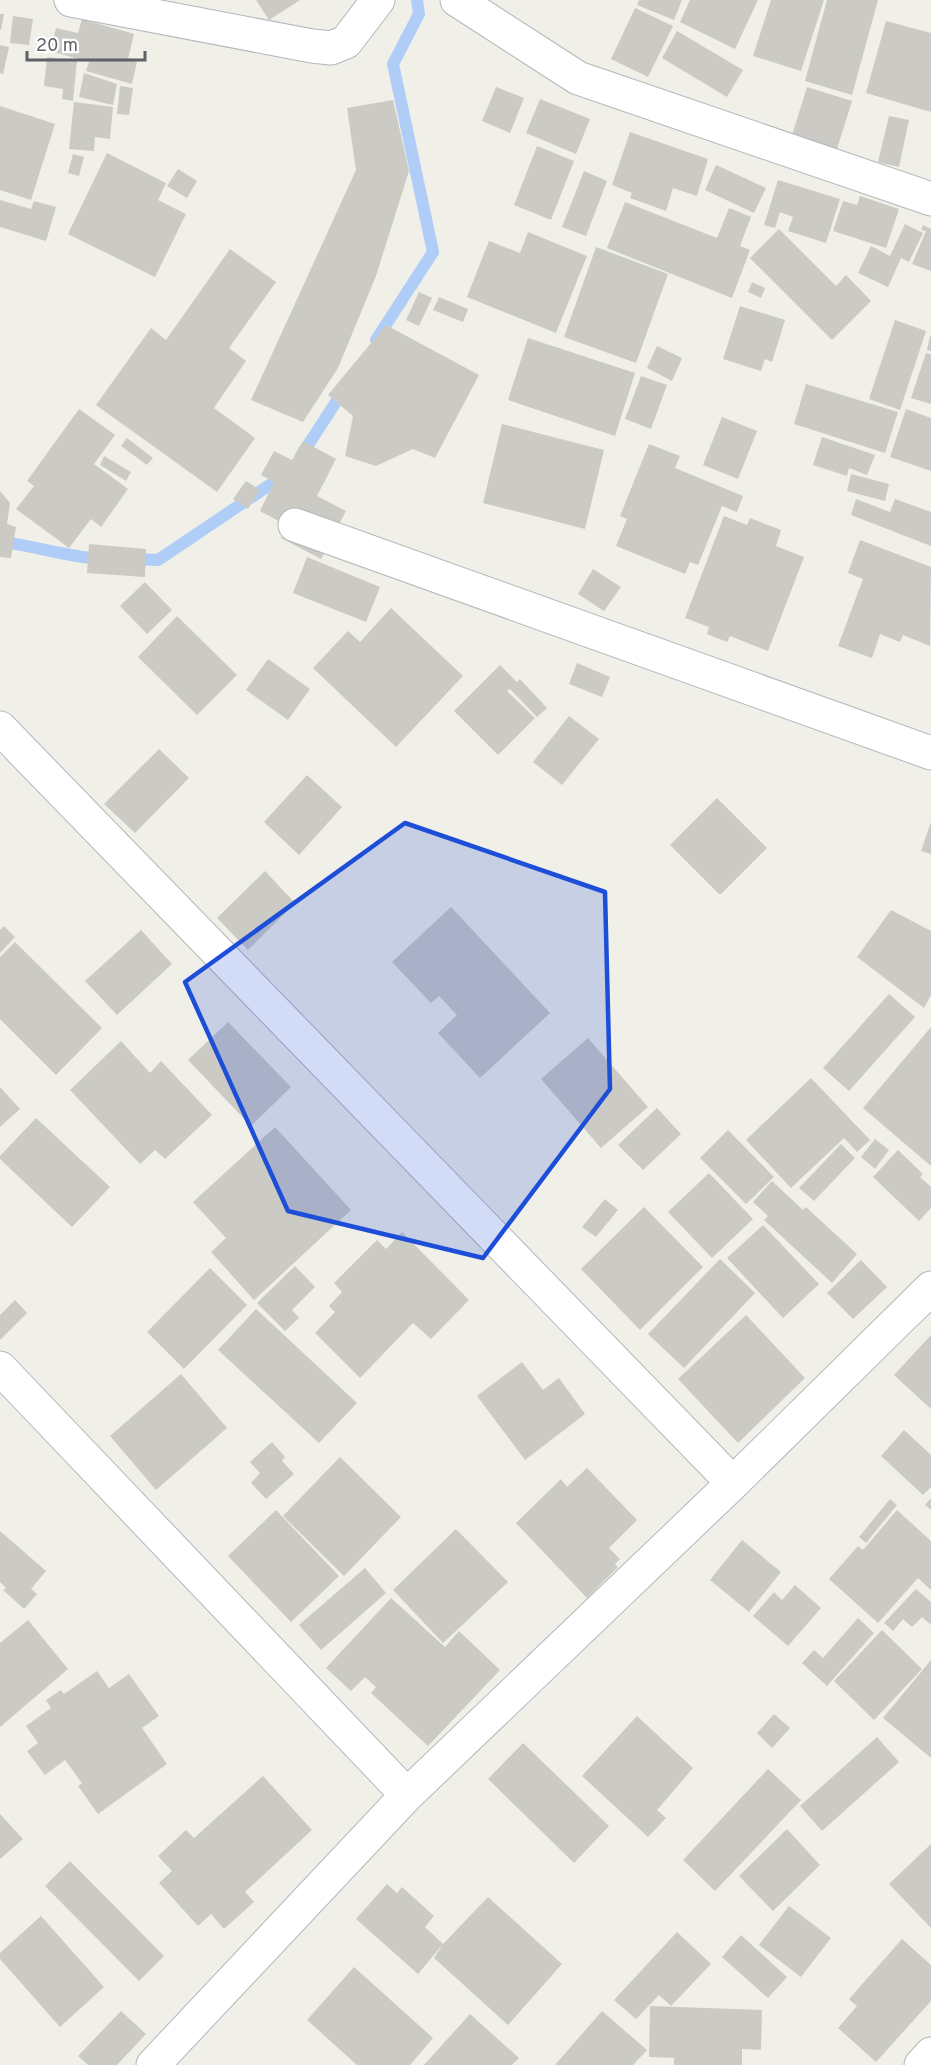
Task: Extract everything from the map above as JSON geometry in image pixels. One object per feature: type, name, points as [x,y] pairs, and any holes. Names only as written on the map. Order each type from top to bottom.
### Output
[{"type":"street","points":[[71,0],[331,48],[346,42],[378,0]]},
{"type":"street","points":[[457,0],[578,78],[931,199]]},
{"type":"street","points":[[295,525],[931,753]]},
{"type":"street","points":[[0,728],[733,1483]]},
{"type":"street","points":[[153,2065],[407,1795],[733,1483],[931,1288]]},
{"type":"street","points":[[0,1368],[407,1795]]},
{"type":"street","points":[[921,2065],[931,2054]]},
{"type":"highlighted area","points":[[405,823],[605,892],[610,1089],[483,1258],[288,1211],[185,982]]},
{"type":"building","points":[[256,0],[300,0],[269,20]]},
{"type":"building","points":[[639,0],[682,0],[674,20],[637,5]]},
{"type":"building","points":[[690,0],[758,0],[735,49],[680,22]]},
{"type":"building","points":[[771,0],[824,0],[801,71],[753,56]]},
{"type":"building","points":[[827,0],[878,0],[852,95],[805,81]]},
{"type":"building","points":[[635,8],[673,26],[648,77],[611,59]]},
{"type":"building","points":[[0,14],[4,14],[1,30],[0,30]]},
{"type":"building","points":[[13,16],[33,19],[29,45],[10,43]]},
{"type":"building","points":[[82,19],[134,34],[128,59],[137,62],[132,84],[86,71],[89,62],[50,51],[56,28],[78,33]]},
{"type":"building","points":[[886,21],[931,33],[931,112],[866,93]]},
{"type":"building","points":[[677,31],[743,70],[727,97],[662,58]]},
{"type":"building","points":[[0,45],[9,47],[3,74],[0,73]]},
{"type":"building","points":[[47,57],[77,61],[73,101],[62,99],[63,89],[44,86]]},
{"type":"building","points":[[84,73],[117,84],[113,105],[79,97]]},
{"type":"building","points":[[120,86],[133,88],[129,115],[117,114]]},
{"type":"building","points":[[496,87],[524,98],[510,133],[482,121]]},
{"type":"building","points":[[807,87],[852,101],[837,149],[792,135]]},
{"type":"building","points":[[540,99],[590,119],[576,154],[526,133]]},
{"type":"building","points":[[393,100],[409,171],[376,276],[338,368],[303,422],[251,400],[356,170],[347,108]]},
{"type":"building","points":[[74,102],[113,107],[110,139],[95,137],[94,151],[69,149]]},
{"type":"building","points":[[0,106],[55,124],[31,200],[0,190]]},
{"type":"building","points":[[889,116],[909,120],[899,167],[878,162]]},
{"type":"building","points":[[630,132],[708,159],[697,196],[673,188],[666,211],[630,198],[632,193],[612,185]]},
{"type":"building","points":[[537,146],[574,161],[551,220],[514,205]]},
{"type":"building","points":[[107,153],[166,183],[158,200],[186,214],[155,277],[68,234]]},
{"type":"building","points":[[73,154],[84,157],[79,176],[68,173]]},
{"type":"building","points":[[716,165],[766,188],[754,213],[705,190]]},
{"type":"building","points":[[178,169],[197,181],[187,198],[167,186]]},
{"type":"building","points":[[584,171],[607,181],[586,236],[562,227]]},
{"type":"building","points":[[778,180],[840,199],[826,243],[788,231],[793,217],[780,212],[775,228],[764,225]]},
{"type":"building","points":[[860,196],[899,209],[886,248],[833,231],[843,201],[857,205]]},
{"type":"building","points":[[0,200],[31,209],[34,201],[56,207],[46,241],[0,227]]},
{"type":"building","points":[[625,202],[717,238],[729,208],[751,217],[740,246],[750,250],[732,298],[607,248]]},
{"type":"building","points":[[905,224],[923,233],[909,262],[901,258],[888,287],[858,273],[871,246],[890,256]]},
{"type":"building","points":[[923,225],[931,229],[931,271],[912,264],[926,231],[921,230]]},
{"type":"building","points":[[779,229],[836,286],[846,275],[871,301],[832,340],[750,258]]},
{"type":"building","points":[[528,232],[587,256],[556,333],[467,297],[489,241],[520,253]]},
{"type":"building","points":[[596,247],[668,274],[636,363],[564,337]]},
{"type":"building","points":[[230,249],[276,282],[229,348],[246,361],[214,408],[255,438],[217,492],[96,405],[151,328],[166,340]]},
{"type":"building","points":[[752,282],[765,288],[761,298],[748,292]]},
{"type":"building","points":[[419,292],[432,298],[419,326],[406,320]]},
{"type":"building","points":[[439,297],[468,309],[463,322],[433,310]]},
{"type":"building","points":[[740,306],[785,320],[772,362],[765,359],[761,371],[723,359]]},
{"type":"building","points":[[895,320],[926,331],[900,410],[869,399]]},
{"type":"building","points":[[386,325],[479,375],[435,458],[413,449],[376,466],[345,456],[353,416],[328,395]]},
{"type":"building","points":[[931,336],[931,351],[927,350]]},
{"type":"building","points":[[528,338],[635,373],[615,436],[508,400]]},
{"type":"building","points":[[657,346],[682,358],[672,381],[647,368]]},
{"type":"building","points":[[926,353],[931,354],[931,404],[911,398]]},
{"type":"building","points":[[641,376],[667,385],[651,429],[625,419]]},
{"type":"building","points":[[806,384],[898,412],[885,453],[794,424]]},
{"type":"building","points":[[79,409],[115,435],[94,464],[128,489],[101,527],[91,519],[69,548],[16,509],[34,486],[27,481]]},
{"type":"building","points":[[906,409],[931,418],[931,471],[890,457]]},
{"type":"building","points":[[722,417],[757,431],[738,479],[703,465]]},
{"type":"building","points":[[502,424],[604,450],[585,529],[483,503]]},
{"type":"building","points":[[822,437],[875,455],[867,475],[849,468],[847,476],[813,465]]},
{"type":"building","points":[[127,438],[153,458],[147,465],[121,446]]},
{"type":"building","points":[[303,441],[336,459],[317,496],[346,511],[321,559],[281,538],[288,526],[260,511],[274,482],[261,475],[274,451],[292,460]]},
{"type":"building","points":[[649,444],[680,456],[675,468],[743,496],[737,512],[722,506],[698,565],[690,562],[685,574],[616,546],[627,519],[620,516]]},
{"type":"building","points":[[104,456],[131,472],[126,481],[100,465]]},
{"type":"building","points":[[851,474],[889,484],[885,501],[847,491]]},
{"type":"building","points":[[246,481],[260,490],[248,509],[233,499]]},
{"type":"building","points":[[0,491],[10,503],[7,524],[16,527],[11,558],[0,557]]},
{"type":"building","points":[[856,499],[890,512],[895,499],[931,512],[931,546],[851,515]]},
{"type":"building","points":[[724,516],[747,525],[750,518],[781,530],[776,546],[804,557],[768,651],[730,636],[727,642],[707,634],[709,627],[685,618]]},
{"type":"building","points":[[860,540],[931,567],[930,646],[903,635],[900,642],[880,634],[872,658],[838,646],[863,579],[848,573]]},
{"type":"building","points":[[89,544],[146,549],[145,577],[87,573]]},
{"type":"building","points":[[307,557],[380,587],[366,622],[293,593]]},
{"type":"building","points":[[593,569],[621,587],[604,611],[578,594]]},
{"type":"building","points":[[145,582],[172,610],[147,634],[120,606]]},
{"type":"building","points":[[391,608],[463,676],[396,747],[313,668],[348,631],[360,642]]},
{"type":"building","points":[[177,616],[237,675],[197,715],[138,657]]},
{"type":"building","points":[[268,659],[310,689],[288,720],[246,690]]},
{"type":"building","points":[[577,663],[610,677],[602,697],[569,684]]},
{"type":"building","points":[[500,665],[517,682],[520,679],[547,708],[537,717],[510,689],[507,691],[535,718],[498,755],[454,711]]},
{"type":"building","points":[[569,716],[599,739],[562,785],[533,762]]},
{"type":"building","points":[[159,749],[189,778],[135,833],[104,804]]},
{"type":"building","points":[[307,775],[342,807],[299,855],[264,822]]},
{"type":"building","points":[[717,798],[767,848],[720,895],[670,845]]},
{"type":"building","points":[[931,822],[931,854],[921,851]]},
{"type":"building","points":[[265,871],[295,903],[248,950],[217,918]]},
{"type":"building","points":[[451,907],[550,1013],[480,1078],[438,1033],[457,1015],[439,996],[431,1003],[392,962]]},
{"type":"building","points":[[891,910],[931,931],[931,995],[924,1008],[857,957]]},
{"type":"building","points":[[4,926],[15,937],[0,953],[0,930]]},
{"type":"building","points":[[141,930],[172,964],[117,1015],[85,981]]},
{"type":"building","points":[[15,942],[102,1028],[56,1075],[0,1019],[0,957]]},
{"type":"building","points":[[889,994],[915,1017],[849,1091],[823,1068]]},
{"type":"building","points":[[228,1022],[291,1087],[251,1126],[188,1060]]},
{"type":"building","points":[[931,1027],[931,1166],[863,1108]]},
{"type":"building","points":[[588,1038],[648,1107],[601,1148],[541,1079]]},
{"type":"building","points":[[121,1041],[150,1073],[161,1061],[212,1115],[165,1159],[155,1150],[140,1164],[70,1090]]},
{"type":"building","points":[[811,1078],[870,1140],[857,1152],[844,1138],[791,1188],[746,1140]]},
{"type":"building","points":[[0,1087],[20,1109],[0,1127]]},
{"type":"building","points":[[657,1108],[681,1134],[643,1170],[618,1145]]},
{"type":"building","points":[[36,1118],[110,1187],[72,1227],[0,1159],[0,1156]]},
{"type":"building","points":[[275,1127],[351,1210],[254,1300],[211,1252],[226,1238],[193,1202]]},
{"type":"building","points":[[728,1130],[774,1177],[746,1204],[700,1158]]},
{"type":"building","points":[[875,1139],[889,1150],[875,1169],[861,1157]]},
{"type":"building","points":[[841,1144],[855,1158],[814,1201],[799,1188]]},
{"type":"building","points":[[898,1150],[923,1174],[920,1177],[931,1187],[931,1208],[919,1221],[873,1177]]},
{"type":"building","points":[[709,1173],[753,1219],[712,1258],[668,1212]]},
{"type":"building","points":[[772,1181],[803,1210],[806,1207],[857,1254],[832,1283],[764,1220],[768,1216],[753,1202]]},
{"type":"building","points":[[605,1199],[618,1210],[596,1237],[582,1227]]},
{"type":"building","points":[[644,1207],[703,1267],[640,1330],[581,1269]]},
{"type":"building","points":[[763,1225],[819,1284],[783,1318],[727,1258]]},
{"type":"building","points":[[402,1232],[469,1300],[431,1339],[413,1323],[360,1378],[315,1333],[335,1312],[329,1306],[342,1292],[334,1283],[377,1240],[386,1249]]},
{"type":"building","points":[[720,1259],[755,1293],[684,1368],[648,1334]]},
{"type":"building","points":[[861,1260],[887,1287],[853,1319],[827,1293]]},
{"type":"building","points":[[295,1266],[315,1287],[292,1310],[299,1318],[285,1331],[257,1303]]},
{"type":"building","points":[[210,1268],[247,1305],[184,1369],[147,1332]]},
{"type":"building","points":[[15,1300],[27,1313],[0,1340],[0,1315]]},
{"type":"building","points":[[256,1309],[357,1403],[319,1443],[218,1350]]},
{"type":"building","points":[[746,1315],[805,1378],[738,1443],[678,1379]]},
{"type":"building","points":[[931,1335],[931,1409],[894,1375]]},
{"type":"building","points":[[522,1362],[543,1390],[559,1378],[585,1414],[525,1460],[477,1396]]},
{"type":"building","points":[[181,1374],[227,1428],[156,1490],[110,1436]]},
{"type":"building","points":[[904,1430],[931,1455],[931,1487],[923,1495],[881,1456]]},
{"type":"building","points":[[272,1442],[285,1457],[282,1461],[294,1474],[266,1499],[251,1483],[260,1473],[250,1462]]},
{"type":"building","points":[[340,1457],[401,1517],[344,1576],[283,1516]]},
{"type":"building","points":[[587,1468],[637,1520],[609,1548],[620,1559],[615,1564],[618,1567],[587,1598],[516,1523],[561,1479],[567,1487]]},
{"type":"building","points":[[931,1498],[931,1510],[925,1505]]},
{"type":"building","points":[[890,1499],[897,1505],[866,1543],[859,1537]]},
{"type":"building","points":[[276,1510],[339,1576],[291,1622],[228,1556]]},
{"type":"building","points":[[897,1510],[931,1541],[931,1590],[918,1578],[878,1623],[829,1579],[858,1546],[863,1550]]},
{"type":"building","points":[[456,1529],[508,1582],[443,1643],[393,1590]]},
{"type":"building","points":[[0,1531],[46,1571],[31,1589],[37,1594],[24,1609],[3,1590],[6,1588],[0,1582]]},
{"type":"building","points":[[742,1540],[781,1572],[749,1612],[710,1580]]},
{"type":"building","points":[[365,1568],[386,1593],[321,1650],[299,1625]]},
{"type":"building","points":[[795,1585],[821,1608],[788,1646],[753,1616],[774,1592],[782,1600]]},
{"type":"building","points":[[916,1589],[931,1602],[931,1625],[922,1617],[912,1627],[903,1619],[893,1631],[884,1623]]},
{"type":"building","points":[[391,1598],[445,1647],[459,1631],[500,1670],[428,1746],[371,1693],[376,1687],[365,1677],[351,1691],[326,1668]]},
{"type":"building","points":[[858,1618],[874,1633],[827,1686],[802,1663],[814,1650],[823,1658]]},
{"type":"building","points":[[28,1620],[68,1669],[0,1727],[0,1643]]},
{"type":"building","points":[[882,1630],[922,1669],[874,1720],[834,1681]]},
{"type":"building","points":[[931,1660],[931,1758],[883,1718]]},
{"type":"building","points":[[97,1671],[109,1688],[129,1674],[159,1716],[142,1728],[167,1764],[98,1814],[78,1786],[82,1783],[65,1760],[45,1775],[27,1751],[38,1743],[26,1726],[51,1708],[46,1700],[61,1690],[64,1694]]},
{"type":"building","points":[[774,1714],[790,1728],[772,1748],[757,1733]]},
{"type":"building","points":[[637,1716],[693,1768],[657,1810],[666,1818],[648,1837],[582,1776]]},
{"type":"building","points":[[877,1737],[899,1762],[822,1831],[800,1806]]},
{"type":"building","points":[[523,1743],[609,1826],[574,1863],[488,1779]]},
{"type":"building","points":[[768,1769],[801,1800],[715,1891],[683,1860]]},
{"type":"building","points":[[263,1776],[312,1830],[245,1892],[254,1902],[224,1929],[211,1914],[198,1926],[159,1883],[172,1871],[158,1856],[186,1830],[194,1838]]},
{"type":"building","points":[[0,1814],[23,1839],[0,1859]]},
{"type":"building","points":[[787,1829],[820,1865],[773,1911],[739,1876]]},
{"type":"building","points":[[931,1844],[931,1928],[889,1884]]},
{"type":"building","points":[[70,1861],[164,1956],[139,1981],[45,1886]]},
{"type":"building","points":[[387,1884],[397,1893],[402,1887],[434,1916],[425,1927],[443,1944],[418,1974],[356,1919]]},
{"type":"building","points":[[488,1897],[562,1964],[508,2025],[434,1958],[443,1944]]},
{"type":"building","points":[[789,1906],[831,1938],[801,1977],[759,1945]]},
{"type":"building","points":[[41,1916],[104,1987],[60,2027],[0,1959],[0,1953]]},
{"type":"building","points":[[677,1932],[711,1964],[671,2006],[659,1995],[636,2019],[614,2000]]},
{"type":"building","points":[[741,1935],[787,1977],[768,1998],[722,1957]]},
{"type":"building","points":[[902,1939],[931,1965],[931,2001],[876,2062],[838,2028],[857,2006],[849,1999]]},
{"type":"building","points":[[354,1967],[433,2038],[410,2065],[357,2065],[307,2020]]},
{"type":"building","points":[[650,2006],[762,2010],[761,2050],[742,2049],[742,2065],[674,2065],[674,2058],[649,2057]]},
{"type":"building","points":[[121,2011],[146,2034],[117,2065],[88,2065],[78,2056]]},
{"type":"building","points":[[602,2011],[647,2050],[633,2065],[555,2065]]},
{"type":"building","points":[[470,2014],[519,2058],[512,2065],[424,2065]]},
{"type":"waterway","points":[[376,340],[433,252],[393,64],[419,14],[417,0]]},
{"type":"waterway","points":[[301,456],[345,388]]},
{"type":"waterway","points":[[130,559],[158,560],[274,482],[286,479],[288,476]]},
{"type":"waterway","points":[[0,542],[104,559]]}]
